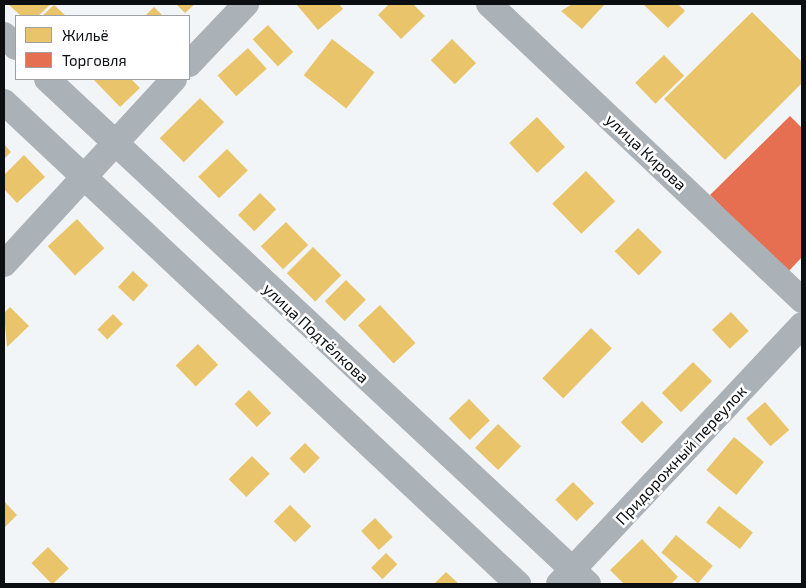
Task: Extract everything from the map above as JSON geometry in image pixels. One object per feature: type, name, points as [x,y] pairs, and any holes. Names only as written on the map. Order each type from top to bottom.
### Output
[{"type":"street","points":[[190,63],[246,4]]},
{"type":"street","name":"улица Кирова","points":[[489,4],[802,300]]},
{"type":"street","points":[[4,35],[15,46]]},
{"type":"street","name":"улица Подтёлкова","points":[[49,80],[112,144],[573,580]]},
{"type":"street","points":[[4,264],[112,144],[173,80]]},
{"type":"street","points":[[4,102],[81,178],[518,584]]},
{"type":"street","name":"Придорожный переулок","points":[[573,580],[802,325]]},
{"type":"building: Жильё","points":[[8,4],[51,4],[39,15],[20,15]]},
{"type":"building: Жильё","points":[[176,4],[195,4],[185,13]]},
{"type":"building: Жильё","points":[[296,4],[339,4],[343,9],[318,30]]},
{"type":"building: Жильё","points":[[389,4],[413,4],[425,16],[401,39],[378,15]]},
{"type":"building: Жильё","points":[[572,4],[604,5],[582,29],[561,11]]},
{"type":"building: Жильё","points":[[643,4],[678,4],[685,11],[668,28]]},
{"type":"building: Жильё","points":[[54,5],[65,15],[43,15]]},
{"type":"building: Жильё","points":[[154,7],[162,15],[146,15]]},
{"type":"building: Жильё","points":[[752,12],[802,62],[802,83],[725,160],[664,99]]},
{"type":"building: Жильё","points":[[268,25],[293,52],[278,66],[253,39]]},
{"type":"building: Жильё","points":[[332,39],[375,72],[346,108],[304,75]]},
{"type":"building: Жильё","points":[[452,39],[476,63],[455,84],[431,60]]},
{"type":"building: Жильё","points":[[248,48],[267,69],[236,96],[218,75]]},
{"type":"building: Жильё","points":[[664,55],[684,76],[655,104],[635,83]]},
{"type":"building: Жильё","points":[[94,80],[132,80],[140,88],[120,107]]},
{"type":"building: Жильё","points":[[200,98],[224,122],[184,162],[160,138]]},
{"type":"building: Жильё","points":[[537,117],[565,147],[537,173],[509,143]]},
{"type":"building: Жильё","points":[[4,144],[11,152],[4,159]]},
{"type":"building: Жильё","points":[[227,149],[248,171],[219,198],[198,177]]},
{"type":"building: Жильё","points":[[24,155],[45,177],[17,203],[4,189],[4,175]]},
{"type":"building: Жильё","points":[[586,171],[615,201],[581,234],[552,204]]},
{"type":"building: Жильё","points":[[260,193],[276,209],[254,231],[238,215]]},
{"type":"building: Жильё","points":[[77,219],[104,248],[75,276],[48,246]]},
{"type":"building: Жильё","points":[[286,222],[308,245],[283,269],[261,246]]},
{"type":"building: Жильё","points":[[638,228],[662,252],[639,275],[615,251]]},
{"type":"building: Жильё","points":[[313,247],[341,275],[315,301],[287,273]]},
{"type":"building: Жильё","points":[[133,271],[148,285],[133,301],[118,287]]},
{"type":"building: Жильё","points":[[346,280],[366,300],[345,321],[325,301]]},
{"type":"building: Жильё","points":[[380,305],[415,343],[394,363],[358,325]]},
{"type":"building: Жильё","points":[[10,307],[29,326],[7,347],[4,313]]},
{"type":"building: Жильё","points":[[731,312],[749,331],[730,349],[712,330]]},
{"type":"building: Жильё","points":[[113,314],[123,324],[107,339],[97,330]]},
{"type":"building: Жильё","points":[[591,328],[612,348],[563,398],[542,378]]},
{"type":"building: Жильё","points":[[198,344],[218,365],[196,386],[176,366]]},
{"type":"building: Жильё","points":[[693,362],[712,381],[681,412],[662,393]]},
{"type":"building: Жильё","points":[[249,390],[271,413],[257,427],[235,404]]},
{"type":"building: Жильё","points":[[469,399],[490,421],[470,440],[449,418]]},
{"type":"building: Жильё","points":[[642,401],[663,422],[642,443],[621,422]]},
{"type":"building: Жильё","points":[[765,402],[789,430],[770,446],[746,418]]},
{"type":"building: Жильё","points":[[498,424],[521,446],[498,470],[475,448]]},
{"type":"building: Жильё","points":[[734,437],[764,462],[736,495],[706,470]]},
{"type":"building: Жильё","points":[[305,443],[320,458],[304,473],[289,459]]},
{"type":"building: Жильё","points":[[252,456],[270,474],[246,497],[229,479]]},
{"type":"building: Жильё","points":[[573,482],[594,503],[577,521],[555,500]]},
{"type":"building: Жильё","points":[[4,501],[17,515],[4,528]]},
{"type":"building: Жильё","points":[[290,505],[311,526],[295,542],[274,521]]},
{"type":"building: Жильё","points":[[719,506],[753,532],[740,549],[706,523]]},
{"type":"building: Жильё","points":[[375,518],[393,537],[379,550],[361,531]]},
{"type":"building: Жильё","points":[[676,535],[713,566],[698,583],[661,553]]},
{"type":"building: Жильё","points":[[642,539],[678,577],[671,584],[624,584],[610,570]]},
{"type":"building: Жильё","points":[[48,547],[69,569],[52,584],[31,563]]},
{"type":"building: Жильё","points":[[386,553],[397,564],[382,579],[371,568]]},
{"type":"building: Жильё","points":[[446,572],[459,584],[434,584]]},
{"type":"building: Торговля","points":[[790,116],[802,128],[802,257],[787,273],[710,195]]}]
